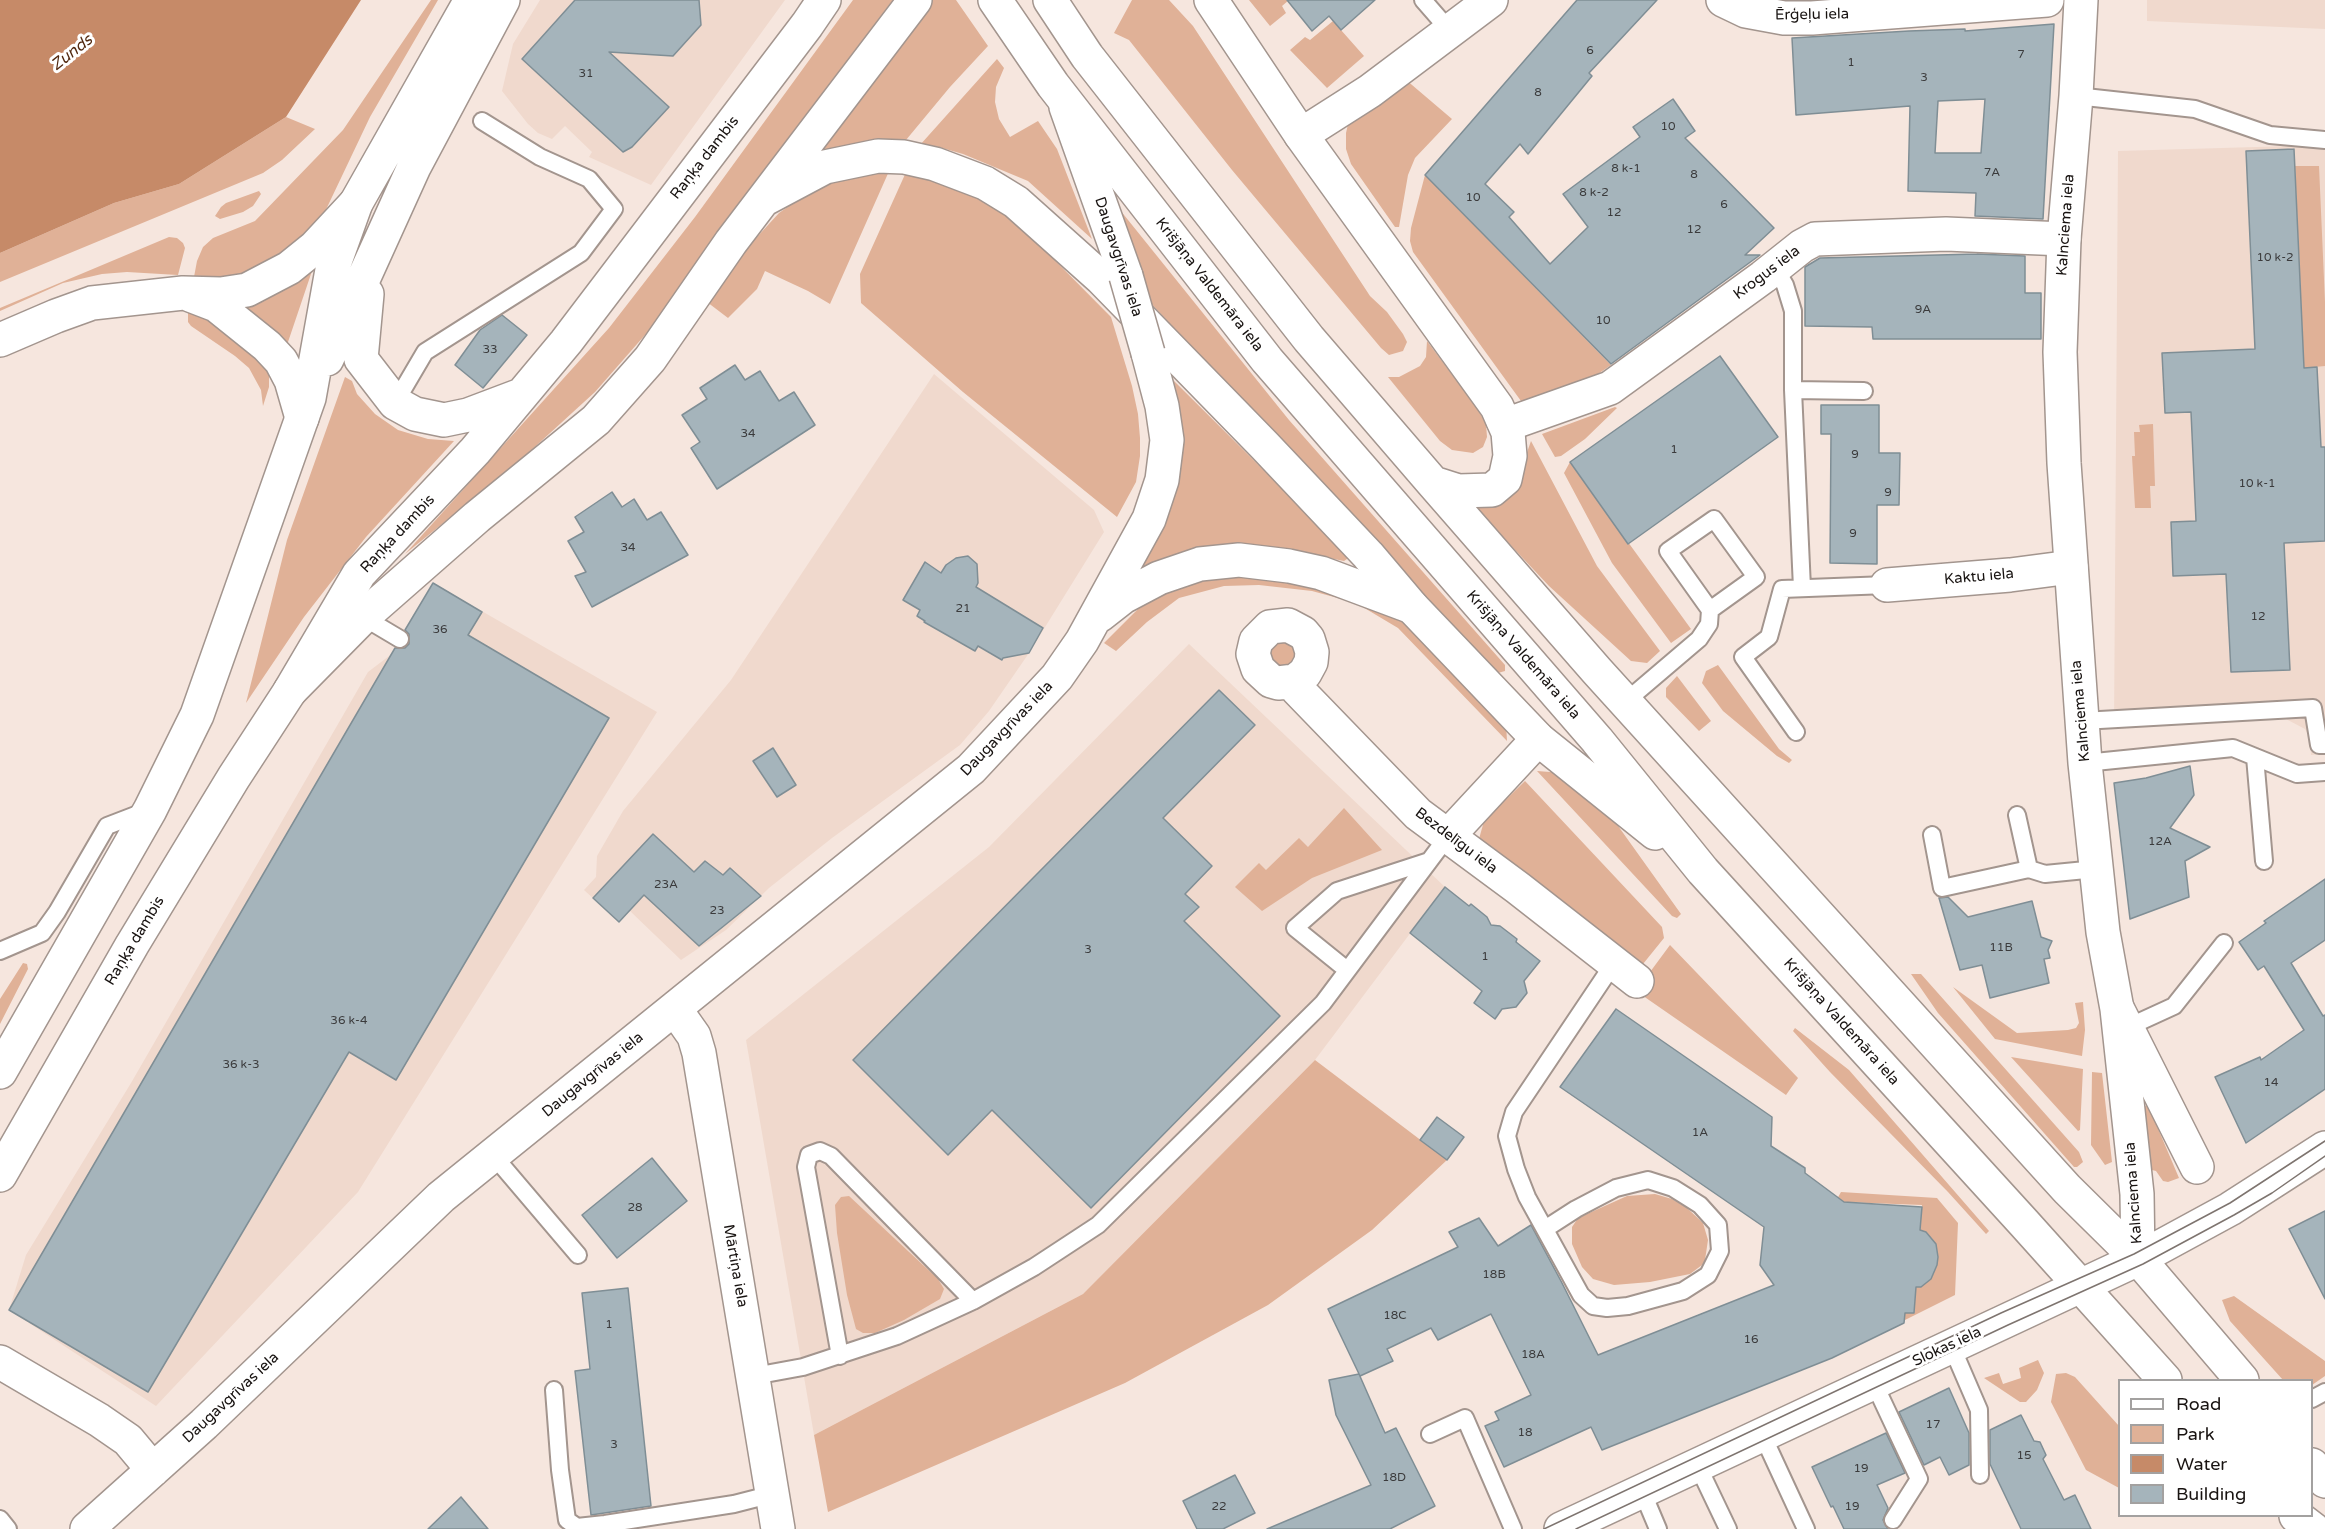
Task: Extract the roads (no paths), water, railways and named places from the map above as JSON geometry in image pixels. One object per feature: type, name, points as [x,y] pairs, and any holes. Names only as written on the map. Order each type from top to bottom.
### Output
[{"type":"main road","points":[[305,408],[332,270],[356,203],[471,0]]},
{"type":"main road","points":[[0,1072],[150,810],[197,715],[305,408],[423,148],[503,0]]},
{"type":"main road","name":"Raņķa dambis","points":[[0,1175],[172,879],[290,691],[359,574],[475,451],[566,342],[824,0]]},
{"type":"main road","points":[[290,691],[363,617],[477,517],[597,420],[650,359],[731,242],[915,0]]},
{"type":"main road","name":"Krišjāņa Valdemāra iela","points":[[996,0],[1058,91],[1267,360],[1598,740],[1703,871],[2080,1286]]},
{"type":"main road","points":[[1050,0],[1087,56],[1309,339],[1433,483],[1625,702],[2067,1189],[2138,1259]]},
{"type":"main road","points":[[1211,0],[1301,135],[1497,407],[1503,420],[1508,432],[1510,456],[1505,479],[1492,490],[1458,491],[1433,483]]},
{"type":"main road","points":[[1301,135],[1336,114],[1397,71],[1491,0]]},
{"type":"main road","name":"Ērģeļu iela","points":[[1723,0],[1746,11],[1784,18],[1812,18],[2047,0]]},
{"type":"main road","name":"Kalnciema iela","points":[[2081,0],[2076,96],[2064,239],[2060,352],[2071,567],[2085,763],[2103,932],[2122,1018],[2137,1194],[2138,1259],[2241,1379]]},
{"type":"main road","name":"Daugavgrīvas iela","points":[[87,1529],[204,1424],[441,1197],[971,769],[1057,677],[1094,620],[1149,519],[1162,480],[1167,440],[1162,406],[1126,276],[1058,91]]},
{"type":"main road","points":[[763,200],[825,167],[878,156],[904,157],[935,164],[986,183],[1016,202],[1101,278],[1273,454],[1368,555],[1412,607],[1538,739],[1703,871]]},
{"type":"main road","points":[[0,340],[56,315],[92,303],[183,293],[221,294],[247,290],[289,268],[315,247],[356,203]]},
{"type":"main road","name":"Krogus iela","points":[[1503,420],[1514,422],[1610,388],[1802,246],[1815,239],[1946,234],[2064,239]]},
{"type":"main road","points":[[370,268],[361,359],[395,403],[415,414],[444,420],[468,415],[523,394]]},
{"type":"main road","points":[[183,293],[216,305],[267,346],[281,361],[305,408]]},
{"type":"main road","name":"Daugavgrīvas iela","points":[[1094,620],[1123,597],[1159,578],[1200,564],[1239,560],[1289,566],[1321,573],[1412,607]]},
{"type":"main road","name":"Kaktu iela","points":[[1887,585],[2010,575],[2071,567]]},
{"type":"main road","name":"Bezdelīgu iela","points":[[1295,681],[1297,689],[1418,814],[1438,849],[1626,972]]},
{"type":"main road","points":[[1438,849],[1538,739]]},
{"type":"main road","name":"Mārtiņa iela","points":[[675,1010],[694,1036],[699,1053],[778,1529]]},
{"type":"main road","points":[[2122,1018],[2197,1167]]},
{"type":"main road","name":"Slokas iela","points":[[1561,1529],[1873,1381],[2138,1259],[2230,1209],[2325,1148]]},
{"type":"main road","points":[[2080,1286],[2163,1379]]},
{"type":"main road","points":[[0,1362],[99,1420],[128,1440],[153,1470]]},
{"type":"main road","points":[[2313,1466],[2325,1481]]},
{"type":"main road","points":[[2298,1517],[2313,1529]]},
{"type":"lane","points":[[1422,0],[1450,31]]},
{"type":"lane","points":[[2076,96],[2194,109],[2270,135],[2325,140]]},
{"type":"lane","points":[[395,403],[425,352],[581,253],[614,209],[590,179],[540,157],[482,121]]},
{"type":"lane","points":[[1775,268],[1785,285],[1793,311],[1793,390],[1802,588]]},
{"type":"lane","points":[[1793,390],[1864,391]]},
{"type":"lane","points":[[1625,702],[1700,639],[1709,624],[1710,610],[1668,551],[1714,519],[1756,577],[1710,610]]},
{"type":"lane","points":[[1796,732],[1743,657],[1769,637],[1782,589],[1887,585]]},
{"type":"lane","points":[[363,617],[400,639]]},
{"type":"lane","points":[[2082,720],[2313,708],[2319,745],[2325,745]]},
{"type":"lane","points":[[2085,763],[2233,747],[2297,774],[2325,772]]},
{"type":"lane","points":[[2255,757],[2264,861]]},
{"type":"lane","points":[[0,951],[42,933],[57,912],[106,826],[150,810]]},
{"type":"lane","points":[[2017,815],[2029,869]]},
{"type":"lane","points":[[1932,835],[1942,888],[2029,869],[2045,874],[2096,870]]},
{"type":"lane","points":[[1347,970],[1295,928],[1337,891],[1438,849]]},
{"type":"lane","points":[[754,1376],[803,1367],[897,1336],[973,1300],[1034,1267],[1098,1225],[1323,1003],[1438,849]]},
{"type":"lane","points":[[2122,1018],[2174,1006],[2224,944]]},
{"type":"lane","points":[[1545,1229],[1576,1209],[1616,1188],[1648,1180],[1673,1188],[1700,1205],[1718,1225],[1720,1251],[1708,1275],[1683,1291],[1628,1306],[1607,1308],[1593,1306],[1581,1295],[1527,1197],[1519,1178],[1507,1136],[1514,1113],[1626,972]]},
{"type":"lane","points":[[840,1356],[806,1167],[809,1155],[820,1151],[831,1156],[973,1300]]},
{"type":"lane","points":[[494,1155],[578,1255]]},
{"type":"lane","points":[[1951,1345],[1979,1410],[1980,1475]]},
{"type":"lane","points":[[1873,1381],[1919,1479],[1893,1520]]},
{"type":"lane","points":[[554,1390],[560,1470],[567,1520],[578,1527],[734,1504],[773,1494]]},
{"type":"lane","points":[[1430,1434],[1465,1418],[1513,1529]]},
{"type":"lane","points":[[1762,1434],[1806,1529]]},
{"type":"lane","points":[[1697,1464],[1728,1529]]},
{"type":"lane","points":[[1642,1491],[1658,1529]]},
{"type":"lane","points":[[0,1519],[8,1529]]},
{"type":"water","name":"Zunds","points":[[0,0],[361,0],[286,117],[179,184],[114,203],[0,253]]},
{"type":"tram line","points":[[1544,1529],[2001,1313],[2134,1254],[2230,1203],[2325,1141]]},
{"type":"tram line","points":[[1576,1529],[2008,1325],[2143,1264],[2272,1193],[2325,1156]]}]
